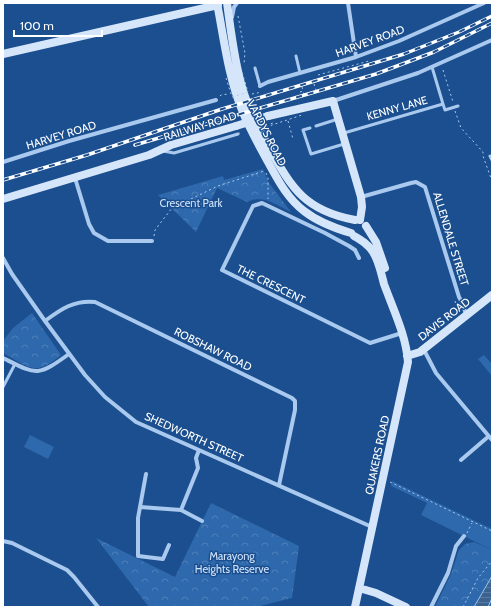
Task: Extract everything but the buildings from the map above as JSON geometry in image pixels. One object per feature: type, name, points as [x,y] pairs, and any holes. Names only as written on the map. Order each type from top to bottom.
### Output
[{"type":"main road","name":"VARDYS ROAD","points":[[227,3],[238,71],[249,108],[291,185],[303,198],[317,208],[333,215],[360,222]]},
{"type":"main road","name":"VARDYS ROAD","points":[[218,4],[224,10],[230,29]]},
{"type":"main road","name":"VARDYS ROAD","points":[[218,4],[226,54],[238,100],[249,126],[280,184],[291,199],[303,211],[330,226],[352,235]]},
{"type":"main road","points":[[3,54],[218,4]]},
{"type":"main road","points":[[332,101],[361,198],[362,206],[360,222],[364,234],[359,237],[352,235],[349,225],[360,222]]},
{"type":"main road","name":"RAILWAY ROAD","points":[[3,198],[157,152],[171,145],[237,130],[332,101]]},
{"type":"main road","name":"QUAKERS ROAD","points":[[360,222],[373,235],[382,256],[390,282],[394,308]]},
{"type":"main road","name":"QUAKERS ROAD","points":[[352,235],[373,251],[379,264],[384,284],[402,333],[407,356],[407,369],[355,607]]},
{"type":"main road","name":"DAVIS ROAD","points":[[407,356],[417,354],[491,298]]},
{"type":"main road","points":[[359,588],[376,592],[406,607]]},
{"type":"street","points":[[230,29],[232,11],[237,3]]},
{"type":"street","points":[[348,3],[356,57]]},
{"type":"street","name":"HARVEY ROAD","points":[[260,86],[268,82],[356,57],[400,41],[481,4]]},
{"type":"street","name":"RAILWAY ROAD","points":[[332,101],[384,85],[432,67],[492,40]]},
{"type":"street","name":"HARVEY ROAD","points":[[3,162],[69,141],[216,100]]},
{"type":"street","points":[[74,177],[89,224],[94,233],[108,241],[152,241]]},
{"type":"street","name":"ALLENDALE STREET","points":[[361,198],[416,182],[426,187],[466,316]]},
{"type":"street","name":"THE CRESCENT","points":[[268,206],[262,203],[253,206],[222,270],[370,343],[402,333]]},
{"type":"street","points":[[268,206],[350,246],[355,250],[359,258]]},
{"type":"street","name":"SHEDWORTH STREET","points":[[3,258],[12,274],[68,354],[105,397],[136,422],[372,527]]},
{"type":"street","name":"ROBSHAW ROAD","points":[[45,321],[71,304],[95,302],[292,398],[294,401],[295,410],[279,485]]},
{"type":"street","points":[[424,349],[436,373],[490,438],[461,460]]},
{"type":"street","points":[[3,358],[26,369],[38,371],[50,367],[68,354]]},
{"type":"street","points":[[181,510],[198,468],[196,458],[199,450]]},
{"type":"street","points":[[146,474],[138,518],[138,556],[163,559],[169,545]]},
{"type":"street","points":[[140,507],[181,510],[202,521]]},
{"type":"street","points":[[431,607],[448,573],[456,546],[464,536]]},
{"type":"street","points":[[3,541],[12,543],[67,570],[98,607]]},
{"type":"lane","points":[[296,56],[300,73]]},
{"type":"lane","name":"KENNY LANE","points":[[342,133],[443,104],[432,67]]},
{"type":"lane","points":[[255,68],[260,86]]},
{"type":"lane","points":[[443,104],[445,110],[456,107]]},
{"type":"lane","points":[[316,126],[338,120]]},
{"type":"lane","points":[[310,128],[303,130],[311,154],[345,143]]},
{"type":"lane","points":[[490,156],[492,160]]},
{"type":"lane","points":[[3,387],[15,364]]},
{"type":"path","points":[[238,15],[245,53],[244,66]]},
{"type":"path","points":[[318,75],[369,61]]},
{"type":"path","points":[[443,70],[456,107],[461,128],[483,152],[492,181]]},
{"type":"path","points":[[226,78],[232,97],[248,92],[242,72],[244,71],[251,95],[258,93],[260,86]]},
{"type":"path","points":[[314,84],[316,90]]},
{"type":"path","points":[[302,87],[304,94]]},
{"type":"path","points":[[216,100],[222,95],[229,94]]},
{"type":"path","points":[[270,120],[264,126],[266,127],[288,121],[302,116],[302,114]]},
{"type":"path","points":[[288,121],[293,139]]},
{"type":"path","points":[[152,241],[155,230],[172,208],[218,186],[264,170],[268,178],[268,206]]},
{"type":"path","points":[[454,297],[458,312]]},
{"type":"path","points":[[390,482],[492,531]]},
{"type":"path","points":[[464,536],[473,522]]},
{"type":"path","points":[[463,607],[478,578],[492,561]]},
{"type":"green space","name":"Crescent Park","points":[[263,169],[269,183],[291,212],[270,201],[259,199],[247,202],[217,188],[196,232],[158,195],[223,176],[224,180]]},
{"type":"green space","points":[[32,313],[61,355],[45,366],[38,368],[26,366],[3,353],[3,341],[13,328]]},
{"type":"green space","points":[[484,355],[492,364],[492,376],[478,359]]},
{"type":"green space","points":[[30,435],[54,447],[48,459],[24,447]]},
{"type":"green space","points":[[392,481],[492,529],[492,550],[421,515],[427,503],[391,486]]},
{"type":"green space","name":"Marayong Heights Reserve","points":[[211,503],[299,546],[292,598],[256,607],[149,607],[96,538],[175,577]]},
{"type":"green space","points":[[474,542],[492,550],[492,607],[435,607],[451,574],[459,550],[465,544]]},
{"type":"shaded area","points":[[492,576],[492,598],[488,607],[474,607]]},
{"type":"railway","points":[[3,180],[87,155],[222,109],[404,54],[459,32],[492,16]]},
{"type":"railway","points":[[135,145],[376,74],[434,52],[492,23]]}]
